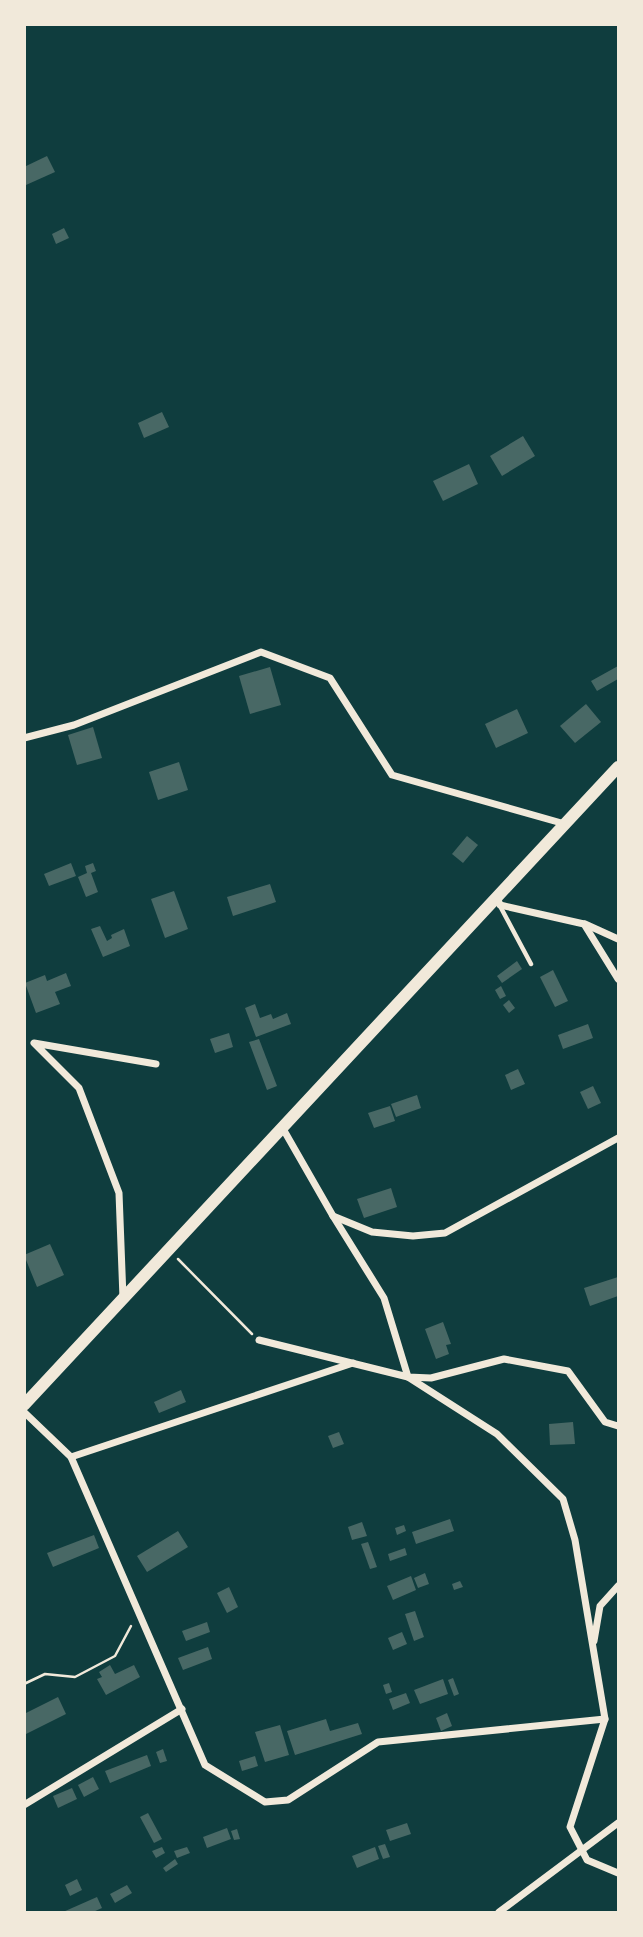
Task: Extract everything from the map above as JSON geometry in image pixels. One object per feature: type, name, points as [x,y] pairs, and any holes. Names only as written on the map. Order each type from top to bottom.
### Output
[{"type":"street","points":[[24,738],[74,724],[261,652],[330,678],[392,775],[565,824]]},
{"type":"street","points":[[24,1405],[282,1127],[498,901],[618,766]]},
{"type":"street","points":[[498,901],[584,924],[618,940]]},
{"type":"street","points":[[584,924],[618,979]]},
{"type":"street","points":[[123,1298],[119,1193],[79,1088],[34,1043],[156,1064]]},
{"type":"street","points":[[282,1127],[384,1298],[408,1377],[498,1434],[563,1499],[575,1540],[605,1719],[570,1827],[586,1860],[618,1873]]},
{"type":"street","points":[[333,1216],[372,1232],[413,1236],[445,1233],[618,1138]]},
{"type":"street","points":[[259,1340],[408,1377],[431,1378],[504,1359],[568,1371],[605,1422],[618,1426]]},
{"type":"street","points":[[71,1457],[354,1363]]},
{"type":"street","points":[[24,1412],[71,1457],[205,1765],[265,1802],[288,1800],[378,1742],[605,1719]]},
{"type":"street","points":[[593,1648],[600,1606],[618,1586]]},
{"type":"street","points":[[24,1805],[182,1709]]},
{"type":"street","points":[[499,1913],[618,1823]]},
{"type":"lane","points":[[498,901],[531,964]]},
{"type":"path","points":[[169,1249],[246,1330],[259,1340]]},
{"type":"path","points":[[24,1684],[46,1674],[75,1677],[115,1656],[139,1611]]},
{"type":"building","points":[[47,156],[55,172],[26,185],[24,167]]},
{"type":"building","points":[[64,228],[69,238],[56,244],[52,234]]},
{"type":"building","points":[[162,412],[169,427],[144,438],[138,423]]},
{"type":"building","points":[[523,436],[535,456],[502,476],[490,456]]},
{"type":"building","points":[[469,464],[478,484],[443,501],[433,481]]},
{"type":"building","points":[[618,666],[618,679],[597,691],[591,681]]},
{"type":"building","points":[[270,667],[281,705],[250,714],[239,676]]},
{"type":"building","points":[[586,704],[601,722],[575,743],[560,726]]},
{"type":"building","points":[[517,709],[528,733],[496,748],[485,724]]},
{"type":"building","points":[[93,727],[102,758],[77,765],[68,735]]},
{"type":"building","points":[[179,762],[188,790],[158,800],[149,772]]},
{"type":"building","points":[[467,836],[478,845],[463,863],[452,854]]},
{"type":"building","points":[[71,863],[76,876],[49,886],[44,874]]},
{"type":"building","points":[[93,863],[96,871],[91,873],[98,892],[86,897],[78,877],[87,873],[85,866]]},
{"type":"building","points":[[270,884],[276,902],[233,916],[227,897]]},
{"type":"building","points":[[174,891],[188,929],[165,938],[151,899]]},
{"type":"building","points":[[100,926],[107,941],[112,938],[111,935],[124,929],[130,946],[103,957],[91,929]]},
{"type":"building","points":[[517,961],[522,969],[502,983],[497,976]]},
{"type":"building","points":[[553,970],[568,1001],[555,1007],[540,977]]},
{"type":"building","points":[[66,973],[71,986],[55,992],[60,1004],[36,1013],[25,983],[45,975],[47,981]]},
{"type":"building","points":[[501,986],[506,996],[500,999],[495,990]]},
{"type":"building","points":[[509,1000],[515,1008],[509,1013],[503,1005]]},
{"type":"building","points":[[255,1004],[260,1018],[271,1014],[273,1019],[287,1013],[291,1024],[256,1037],[245,1008]]},
{"type":"building","points":[[588,1024],[593,1038],[563,1049],[558,1035]]},
{"type":"building","points":[[229,1033],[233,1047],[215,1053],[210,1039]]},
{"type":"building","points":[[259,1039],[277,1086],[267,1090],[249,1042]]},
{"type":"building","points":[[518,1069],[525,1084],[511,1090],[505,1075]]},
{"type":"building","points":[[593,1086],[601,1103],[588,1109],[580,1092]]},
{"type":"building","points":[[417,1095],[421,1108],[396,1117],[391,1104]]},
{"type":"building","points":[[390,1106],[395,1121],[374,1128],[368,1113]]},
{"type":"building","points":[[391,1188],[397,1207],[364,1218],[357,1199]]},
{"type":"building","points":[[50,1244],[64,1275],[37,1287],[24,1255]]},
{"type":"building","points":[[618,1277],[618,1296],[590,1306],[584,1288]]},
{"type":"building","points":[[443,1322],[451,1344],[446,1345],[449,1354],[436,1359],[425,1329]]},
{"type":"building","points":[[181,1390],[186,1402],[159,1413],[154,1402]]},
{"type":"building","points":[[573,1422],[575,1444],[550,1445],[549,1424]]},
{"type":"building","points":[[339,1432],[344,1444],[333,1448],[328,1436]]},
{"type":"building","points":[[450,1519],[454,1531],[416,1544],[412,1532]]},
{"type":"building","points":[[362,1522],[367,1536],[352,1540],[348,1527]]},
{"type":"building","points":[[404,1525],[406,1531],[397,1535],[395,1528]]},
{"type":"building","points":[[178,1531],[188,1547],[147,1572],[137,1556]]},
{"type":"building","points":[[94,1535],[99,1548],[53,1567],[47,1553]]},
{"type":"building","points":[[368,1542],[377,1567],[370,1569],[361,1544]]},
{"type":"building","points":[[405,1548],[407,1555],[390,1561],[388,1554]]},
{"type":"building","points":[[425,1573],[429,1584],[418,1588],[414,1578]]},
{"type":"building","points":[[411,1576],[416,1590],[393,1600],[387,1586]]},
{"type":"building","points":[[460,1581],[463,1587],[454,1590],[452,1584]]},
{"type":"building","points":[[229,1587],[238,1607],[227,1613],[217,1593]]},
{"type":"building","points":[[415,1611],[424,1637],[414,1641],[405,1614]]},
{"type":"building","points":[[207,1622],[210,1632],[186,1641],[182,1631]]},
{"type":"building","points":[[402,1632],[407,1644],[393,1650],[388,1638]]},
{"type":"building","points":[[208,1647],[212,1659],[183,1670],[178,1658]]},
{"type":"building","points":[[110,1665],[115,1674],[134,1665],[140,1677],[106,1695],[97,1679],[102,1677],[99,1672]]},
{"type":"building","points":[[453,1678],[459,1694],[454,1696],[448,1680]]},
{"type":"building","points":[[443,1679],[448,1694],[420,1704],[414,1690]]},
{"type":"building","points":[[389,1683],[392,1692],[386,1694],[383,1685]]},
{"type":"building","points":[[406,1693],[410,1703],[393,1710],[389,1699]]},
{"type":"building","points":[[58,1697],[66,1714],[24,1735],[24,1714]]},
{"type":"building","points":[[447,1713],[452,1726],[441,1731],[436,1718]]},
{"type":"building","points":[[326,1719],[330,1731],[358,1723],[362,1734],[295,1755],[287,1731]]},
{"type":"building","points":[[280,1725],[289,1755],[265,1762],[255,1732]]},
{"type":"building","points":[[163,1749],[167,1761],[160,1763],[156,1752]]},
{"type":"building","points":[[147,1755],[151,1766],[110,1783],[105,1771]]},
{"type":"building","points":[[255,1756],[258,1766],[242,1771],[239,1761]]},
{"type":"building","points":[[93,1777],[99,1789],[84,1797],[78,1785]]},
{"type":"building","points":[[72,1788],[77,1799],[58,1808],[53,1796]]},
{"type":"building","points":[[148,1813],[162,1839],[154,1843],[140,1817]]},
{"type":"building","points":[[407,1823],[411,1834],[390,1841],[386,1830]]},
{"type":"building","points":[[227,1828],[231,1839],[207,1848],[203,1837]]},
{"type":"building","points":[[237,1829],[240,1839],[234,1840],[231,1831]]},
{"type":"building","points":[[385,1844],[390,1857],[383,1859],[378,1846]]},
{"type":"building","points":[[162,1847],[165,1853],[156,1858],[152,1851]]},
{"type":"building","points":[[187,1847],[190,1853],[177,1858],[174,1851]]},
{"type":"building","points":[[375,1847],[379,1859],[357,1868],[352,1856]]},
{"type":"building","points":[[175,1859],[178,1864],[166,1872],[163,1868]]},
{"type":"building","points":[[77,1879],[82,1890],[70,1896],[65,1885]]},
{"type":"building","points":[[127,1885],[132,1893],[115,1903],[110,1894]]},
{"type":"building","points":[[97,1897],[102,1908],[93,1912],[63,1912]]}]
